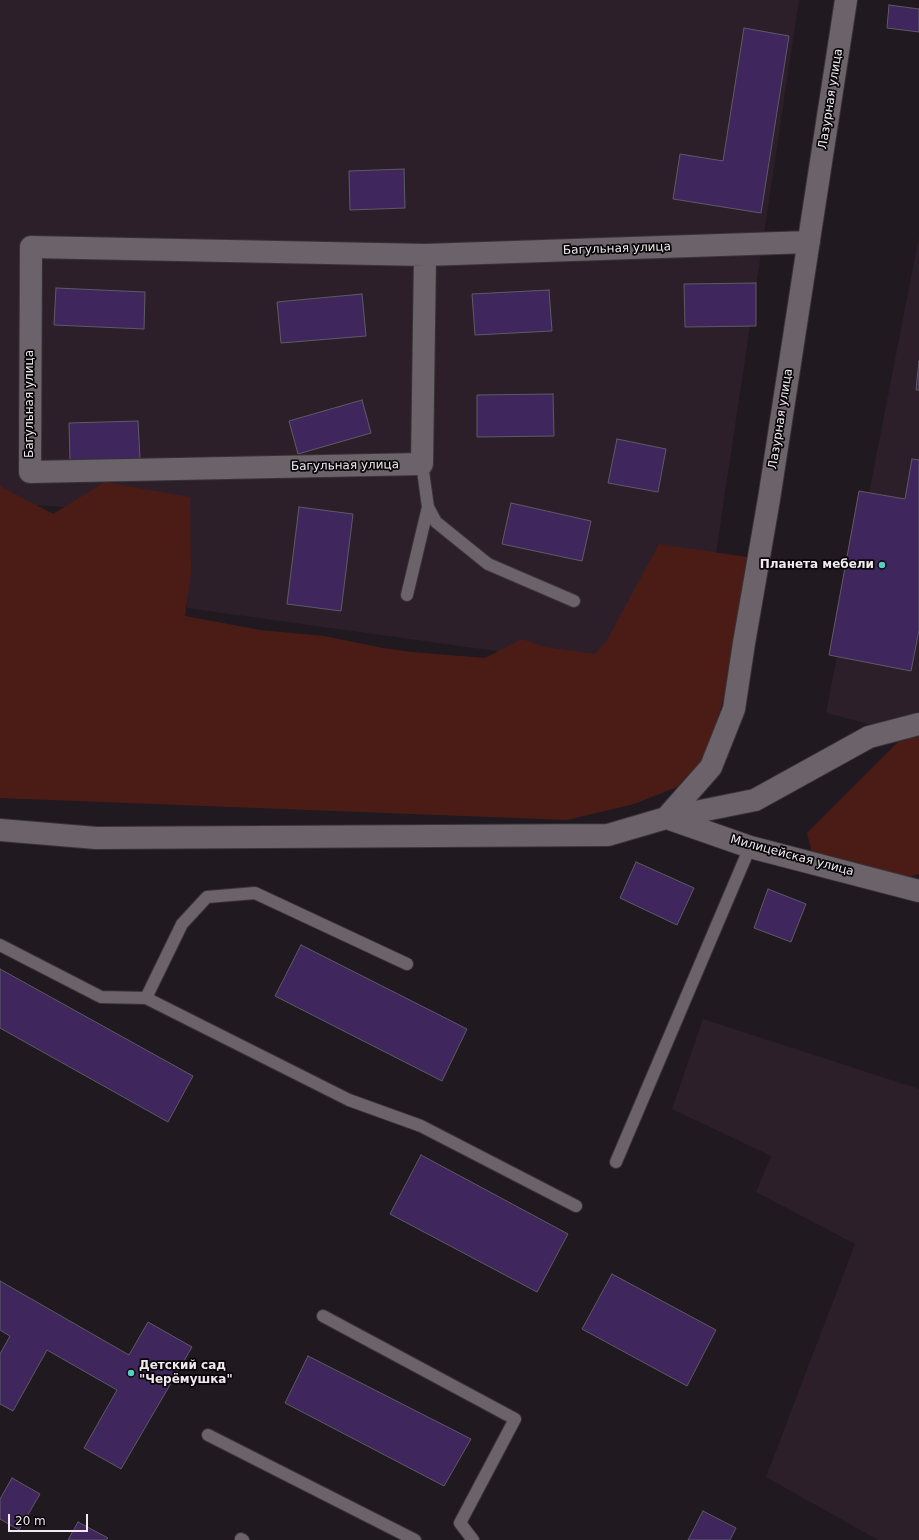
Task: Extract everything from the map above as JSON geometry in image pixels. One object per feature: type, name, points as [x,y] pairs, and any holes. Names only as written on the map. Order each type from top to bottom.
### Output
[{"type":"street","name":"Лазурная улица","points":[[666,818],[711,767],[734,709],[769,499],[809,242],[842,1]]},
{"type":"street","name":"Багульная улица","points":[[422,464],[30,472],[31,247],[425,256],[809,242]]},
{"type":"street","points":[[422,464],[425,256]]},
{"type":"street","points":[[0,830],[96,838],[608,835],[666,818],[754,800],[869,737],[919,724]]},
{"type":"street","name":"Милицейская улица","points":[[666,818],[750,847],[919,891]]},
{"type":"lane","points":[[422,464],[428,507],[436,522],[488,564],[574,602]]},
{"type":"lane","points":[[407,595],[428,507]]},
{"type":"lane","points":[[616,1162],[750,847]]},
{"type":"lane","points":[[146,998],[182,924],[207,896],[255,893],[407,964]]},
{"type":"lane","points":[[0,944],[101,997],[146,998],[349,1100],[421,1126],[576,1206]]},
{"type":"lane","points":[[323,1316],[515,1418],[460,1523],[473,1540]]},
{"type":"lane","points":[[208,1435],[415,1540]]},
{"type":"shaded area","points":[[0,0],[799,0],[697,679],[187,608],[190,515],[0,503]]},
{"type":"shaded area","points":[[919,237],[919,737],[826,713]]},
{"type":"shaded area","points":[[105,482],[190,497],[191,572],[185,616],[260,630],[324,636],[383,648],[412,652],[485,658],[522,639],[545,647],[595,654],[606,642],[659,544],[747,557],[725,694],[706,755],[677,787],[634,804],[567,820],[0,798],[0,486],[53,514]]},
{"type":"shaded area","points":[[919,736],[919,874],[891,883],[812,853],[807,833],[898,742]]},
{"type":"shaded area","points":[[703,1019],[919,1089],[919,1540],[878,1540],[766,1477],[855,1244],[756,1192],[771,1156],[672,1109]]},
{"type":"building","points":[[889,5],[919,9],[919,32],[887,28]]},
{"type":"building","points":[[744,28],[789,36],[761,213],[673,199],[680,154],[723,161]]},
{"type":"building","points":[[404,169],[405,208],[350,210],[349,171]]},
{"type":"building","points":[[756,283],[756,326],[685,327],[684,284]]},
{"type":"building","points":[[56,288],[145,292],[144,329],[54,325]]},
{"type":"building","points":[[549,290],[552,331],[475,335],[472,294]]},
{"type":"building","points":[[362,294],[366,336],[281,343],[277,302]]},
{"type":"building","points":[[919,361],[919,390],[916,390]]},
{"type":"building","points":[[553,394],[554,436],[477,437],[477,395]]},
{"type":"building","points":[[362,400],[371,433],[298,454],[289,421]]},
{"type":"building","points":[[138,421],[140,459],[70,461],[69,423]]},
{"type":"building","points":[[617,439],[666,449],[658,492],[608,483]]},
{"type":"building","name":"Планета мебели","points":[[912,459],[919,460],[919,630],[911,671],[829,655],[859,491],[905,499]]},
{"type":"building","points":[[511,503],[591,521],[582,561],[502,544]]},
{"type":"building","points":[[299,507],[353,514],[341,611],[287,604]]},
{"type":"building","points":[[636,862],[694,888],[677,925],[620,898]]},
{"type":"building","points":[[768,889],[806,904],[791,942],[754,928]]},
{"type":"building","points":[[301,945],[467,1029],[442,1081],[275,996]]},
{"type":"building","points":[[0,969],[193,1076],[168,1122],[0,1028]]},
{"type":"building","points":[[421,1155],[568,1234],[537,1292],[390,1214]]},
{"type":"building","points":[[612,1274],[716,1330],[687,1386],[582,1329]]},
{"type":"building","name":"Детский сад \"Черёмушка\"","points":[[0,1281],[129,1355],[148,1322],[192,1347],[121,1469],[84,1448],[117,1390],[47,1350],[13,1411],[0,1404],[0,1354],[10,1336],[0,1330]]},
{"type":"building","points":[[308,1356],[471,1439],[444,1486],[285,1403]]},
{"type":"building","points":[[12,1478],[40,1494],[19,1530],[0,1519],[0,1499]]},
{"type":"building","points":[[703,1511],[736,1528],[730,1540],[688,1540]]},
{"type":"building","points":[[78,1522],[108,1538],[106,1540],[68,1540]]},
{"type":"place","name":"Планета мебели","points":[[882,565]]},
{"type":"place","name":"Детский сад \"Черёмушка\"","points":[[131,1373]]}]
